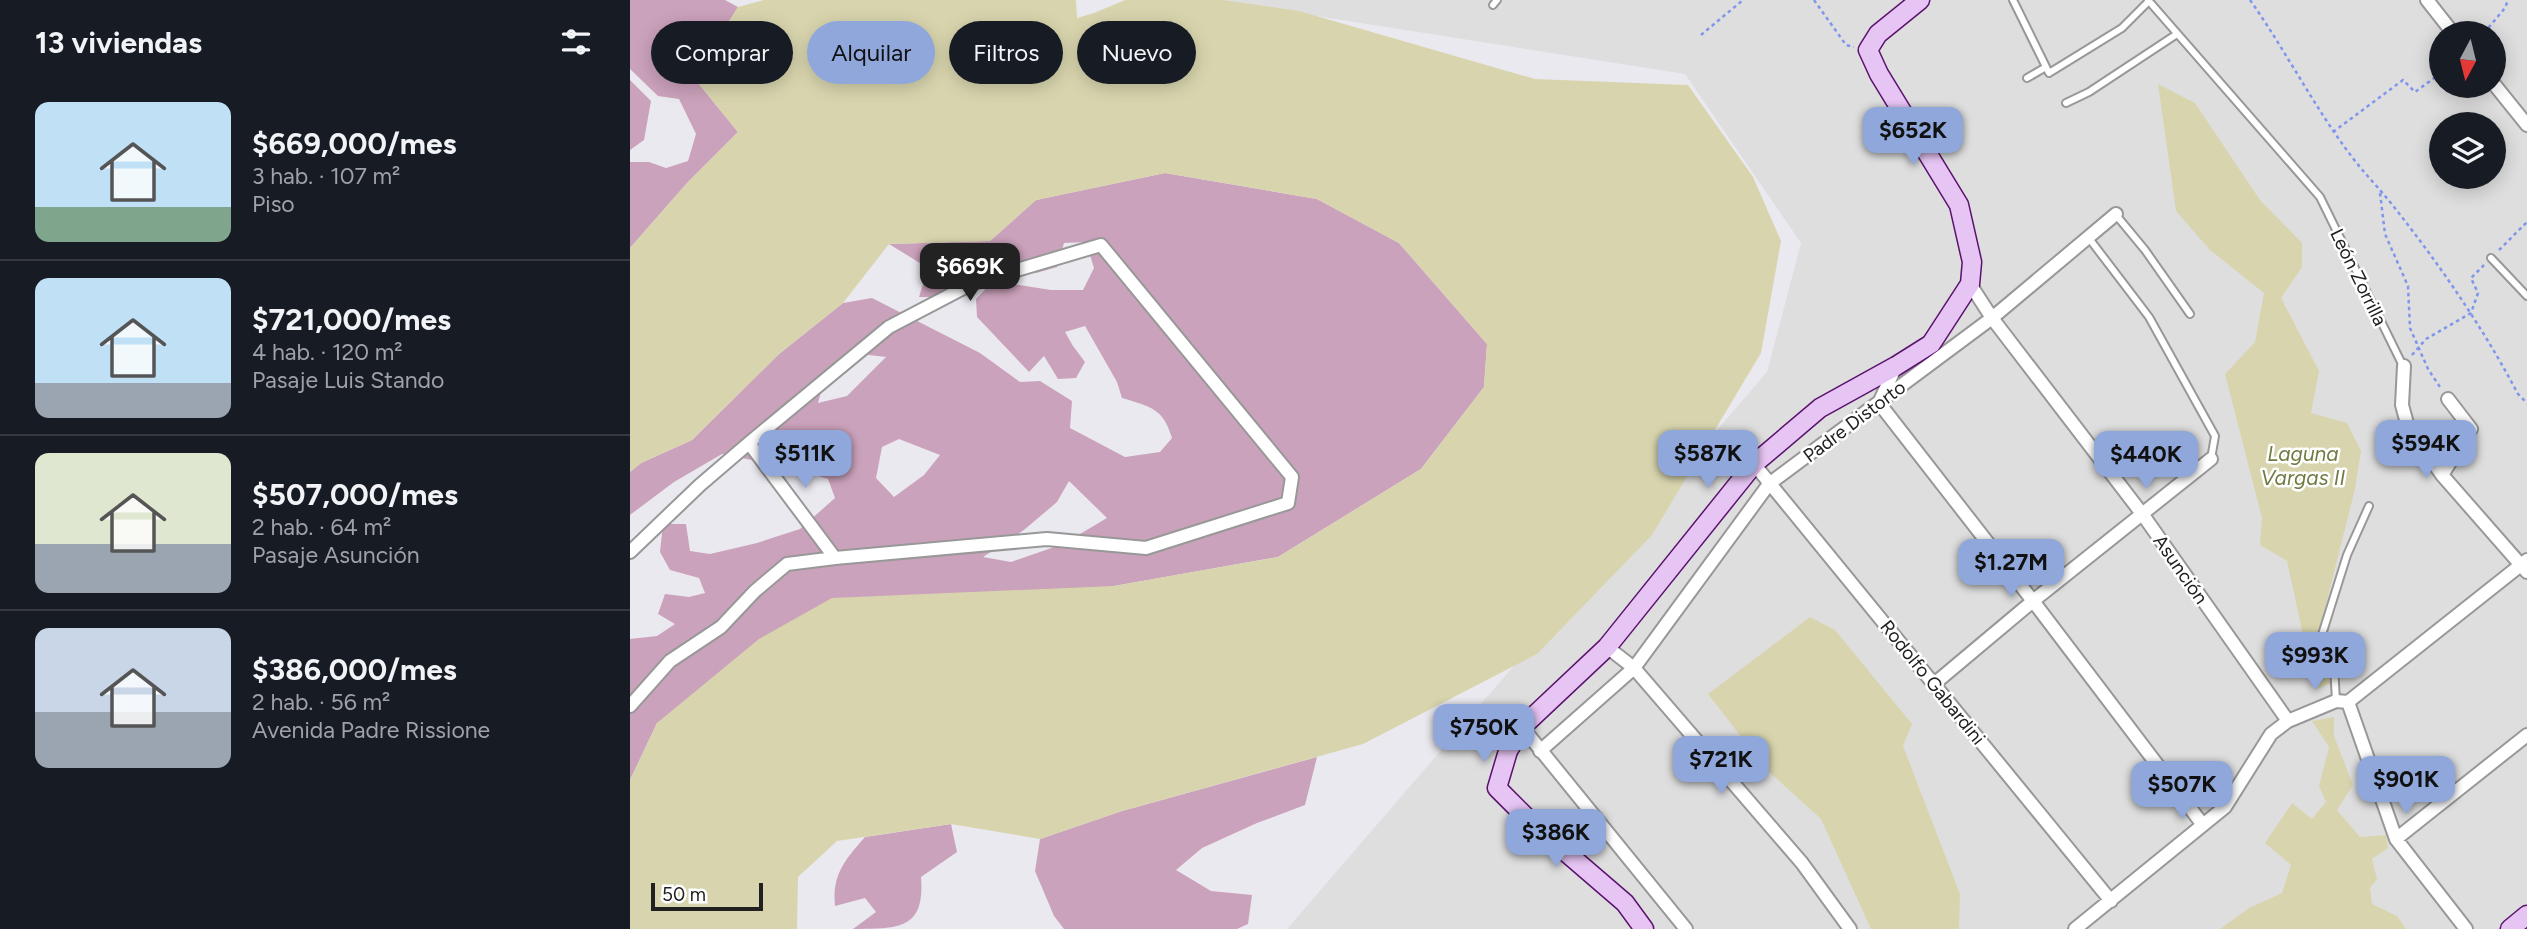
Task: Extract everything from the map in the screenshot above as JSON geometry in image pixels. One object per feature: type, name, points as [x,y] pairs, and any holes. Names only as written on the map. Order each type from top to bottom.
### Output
[{"type":"street","points":[[1920,0],[1878,34],[1867,50],[1878,74],[1959,205],[1972,262],[1970,285]]},
{"type":"street","points":[[2427,0],[2444,21]]},
{"type":"street","points":[[2505,98],[2527,125]]},
{"type":"street","name":"Padre Distorto","points":[[1540,751],[1634,668],[1769,484],[1992,318],[2116,214]]},
{"type":"street","points":[[630,552],[700,485],[890,327],[973,283],[1101,245],[1292,477],[1288,503],[1146,548],[1047,539],[835,558],[787,565],[755,591],[721,627],[670,661],[630,706]]},
{"type":"street","name":"Asunción","points":[[1970,285],[1992,318],[2143,515],[2288,721]]},
{"type":"street","name":"Padre Distorto","points":[[1644,929],[1625,903],[1532,823],[1497,788],[1507,751],[1522,727],[1607,647],[1754,464],[1820,408],[1931,344],[1970,285]]},
{"type":"street","points":[[1896,366],[1879,403],[2034,601],[2203,825]]},
{"type":"street","name":"León Zorrilla","points":[[2404,366],[2402,405],[2408,427],[2442,475],[2525,565]]},
{"type":"street","points":[[2442,475],[2471,429],[2448,398]]},
{"type":"street","points":[[749,443],[835,558]]},
{"type":"street","points":[[1934,684],[2211,460]]},
{"type":"street","name":"Rodolfo Gabardini","points":[[1754,464],[2111,901]]},
{"type":"street","points":[[2075,929],[2225,807],[2271,734],[2288,721],[2342,701],[2525,565]]},
{"type":"street","points":[[1607,647],[1634,668],[1802,863],[1850,929]]},
{"type":"street","points":[[2342,701],[2396,839],[2466,929]]},
{"type":"street","points":[[1522,727],[1686,929]]},
{"type":"street","points":[[2396,839],[2527,734]]},
{"type":"street","points":[[2510,929],[2527,915]]},
{"type":"lane","points":[[2013,0],[2049,73],[2122,27],[2148,0]]},
{"type":"lane","name":"León Zorrilla","points":[[2148,0],[2320,197],[2404,366]]},
{"type":"lane","points":[[2066,103],[2089,92],[2176,34]]},
{"type":"lane","points":[[2028,78],[2046,67]]},
{"type":"lane","points":[[2116,214],[2190,314]]},
{"type":"lane","points":[[2088,237],[2148,317],[2215,436],[2211,460]]},
{"type":"lane","points":[[2491,258],[2527,296]]},
{"type":"lane","points":[[2342,701],[2334,665],[2320,641],[2347,555],[2369,506]]},
{"type":"path","points":[[1701,35],[1743,0]]},
{"type":"path","points":[[1814,0],[1846,45],[1867,50]]},
{"type":"path","points":[[2250,0],[2333,132],[2471,313],[2518,394],[2527,403]]},
{"type":"path","points":[[2494,21],[2508,0]]},
{"type":"path","points":[[2333,132],[2403,80],[2415,92],[2429,81]]},
{"type":"path","points":[[2379,190],[2385,234],[2409,286],[2410,328],[2428,369],[2448,398]]},
{"type":"path","points":[[2404,366],[2426,339],[2471,313],[2478,293],[2471,278],[2527,222]]},
{"type":"shaded area","points":[[630,0],[725,0],[738,7],[729,21],[651,21],[651,84],[699,84],[738,132],[688,182],[630,248],[630,162],[649,162],[666,168],[688,161],[696,134],[679,99],[658,96],[630,69]]},
{"type":"shaded area","points":[[1214,0],[2527,0],[2527,929],[1287,929],[1767,372],[1801,243],[1685,74]]},
{"type":"shaded area","points":[[630,80],[651,101],[644,140],[630,150]]},
{"type":"shaded area","points":[[1165,173],[1317,199],[1399,243],[1487,344],[1484,387],[1421,469],[1278,557],[1114,586],[657,723],[630,780],[630,639],[657,636],[675,624],[658,614],[665,594],[689,597],[705,593],[699,578],[670,570],[660,552],[663,524],[686,524],[690,551],[710,554],[800,529],[835,498],[828,479],[797,469],[722,454],[674,482],[630,515],[630,472],[641,463],[692,440],[779,354],[843,303],[872,298],[980,353],[1020,382],[1040,381],[1072,401],[1070,428],[1125,457],[1160,452],[1172,438],[1164,420],[1154,410],[1122,398],[1117,382],[1085,326],[1065,332],[1085,362],[1076,378],[1058,379],[1044,356],[1029,372],[977,317],[976,299],[993,281],[1051,290],[1083,290],[1094,268],[1086,242],[1064,243],[1057,267],[1036,273],[1001,264],[970,270],[941,297],[919,297],[928,268],[889,244],[990,241],[1036,200]],"holes":[[[852,353],[886,357],[847,396],[818,403],[825,377]],[[899,439],[940,455],[924,475],[894,497],[876,478],[882,447]],[[1069,481],[1107,518],[1063,544],[1011,562],[983,557],[1024,530],[1057,502]]]},
{"type":"shaded area","points":[[1317,757],[1305,805],[1202,848],[1176,870],[1211,891],[1252,895],[1248,924],[1237,929],[1064,929],[1054,916],[1035,871],[1040,839],[1122,811]]},
{"type":"shaded area","points":[[951,824],[957,852],[921,877],[919,907],[914,916],[906,923],[896,926],[853,929],[876,912],[865,898],[835,906],[836,885],[841,868],[865,837]]},
{"type":"water","points":[[764,0],[1076,0],[1077,18],[1125,0],[1223,0],[1299,11],[1535,79],[1688,85],[1753,177],[1781,241],[1761,353],[1652,535],[1537,654],[1363,744],[1122,811],[1040,839],[951,824],[837,841],[798,877],[797,929],[630,929],[630,780],[657,723],[759,639],[832,598],[1114,586],[1278,557],[1421,469],[1484,387],[1487,344],[1399,243],[1317,199],[1165,173],[1036,200],[990,241],[889,244],[843,303],[779,354],[692,440],[641,463],[630,472],[630,248],[688,182],[738,132],[699,84],[793,84],[793,21],[729,21],[738,7]]},
{"type":"water","name":"Laguna Vargas II","points":[[2158,84],[2195,103],[2260,200],[2302,243],[2302,267],[2281,298],[2319,371],[2311,413],[2347,423],[2361,451],[2355,489],[2316,644],[2331,683],[2315,690],[2287,561],[2260,545],[2262,518],[2225,374],[2255,342],[2264,293],[2210,250],[2176,211]]},
{"type":"water","points":[[1810,617],[1835,630],[1912,724],[1903,746],[1960,894],[1959,929],[1871,929],[1821,819],[1767,770],[1708,694]]},
{"type":"water","points":[[2334,717],[2334,736],[2353,785],[2337,810],[2360,837],[2386,835],[2388,848],[2372,859],[2377,879],[2370,888],[2372,904],[2397,916],[2406,929],[2220,929],[2249,908],[2282,893],[2291,865],[2265,843],[2292,803],[2312,819],[2326,802],[2319,786],[2329,747],[2312,721]]}]
